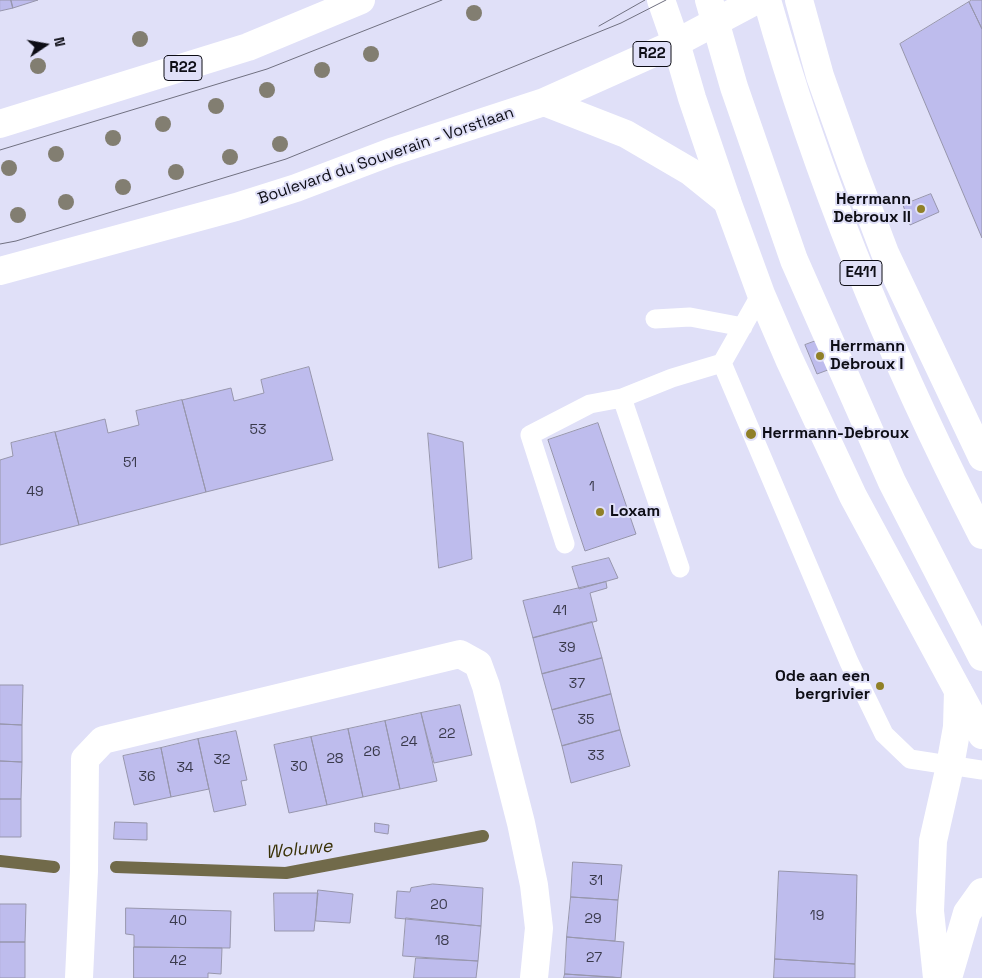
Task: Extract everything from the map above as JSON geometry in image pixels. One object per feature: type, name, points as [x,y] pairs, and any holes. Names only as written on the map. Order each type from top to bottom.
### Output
[{"type":"main road","name":"R22","points":[[0,124],[248,47],[361,0]]},
{"type":"main road","points":[[661,0],[727,201],[761,294],[789,360],[852,496],[982,735]]},
{"type":"main road","points":[[709,0],[734,87],[794,260],[892,482],[982,657]]},
{"type":"main road","name":"Boulevard du Souverain - Vorstlaan","points":[[0,271],[278,194],[391,152],[544,102],[676,43],[757,0]]},
{"type":"main road","name":"E411","points":[[767,0],[786,68],[847,239],[942,457],[982,535]]},
{"type":"main road","points":[[799,0],[820,76],[885,253],[982,457]]},
{"type":"main road","points":[[544,102],[626,134],[691,172],[727,201]]},
{"type":"main road","points":[[79,978],[84,871],[85,759],[104,740],[460,654],[478,664],[486,686],[521,823],[534,885],[539,928],[534,978]]},
{"type":"main road","points":[[937,978],[930,911],[933,841],[957,727],[958,691]]},
{"type":"main road","points":[[948,978],[967,913],[982,892]]},
{"type":"lane","points":[[566,544],[530,435],[590,404],[622,398],[672,378],[722,363],[761,294]]},
{"type":"lane","points":[[655,319],[690,317],[743,327]]},
{"type":"lane","points":[[722,363],[850,662],[884,734],[910,759],[982,770]]},
{"type":"lane","points":[[622,398],[680,568]]},
{"type":"building","points":[[0,0],[11,0],[13,8],[0,11]]},
{"type":"building","points":[[11,0],[38,0],[13,8]]},
{"type":"building","points":[[972,0],[982,0],[982,29],[969,2]]},
{"type":"building","points":[[969,2],[982,29],[982,238],[900,44]]},
{"type":"building","name":"Herrmann Debroux II","points":[[931,194],[939,212],[910,225],[903,205]]},
{"type":"building","name":"Herrmann Debroux I","points":[[824,338],[836,367],[817,374],[805,345]]},
{"type":"building","points":[[309,367],[333,460],[206,492],[182,400],[231,388],[234,401],[264,393],[261,380]]},
{"type":"building","points":[[182,400],[206,492],[79,525],[55,432],[105,419],[108,433],[139,425],[136,411]]},
{"type":"building","points":[[598,423],[636,534],[585,551],[548,440]]},
{"type":"building","points":[[55,432],[79,525],[0,545],[0,460],[13,456],[11,443]]},
{"type":"building","points":[[428,433],[463,442],[472,559],[439,568]]},
{"type":"building","points":[[609,558],[618,578],[579,589],[572,567]]},
{"type":"building","points":[[606,582],[607,588],[590,593],[597,621],[533,638],[523,601]]},
{"type":"building","points":[[592,622],[602,658],[542,674],[533,638]]},
{"type":"building","points":[[602,658],[611,694],[552,710],[542,674]]},
{"type":"building","points":[[0,685],[23,685],[22,725],[0,724]]},
{"type":"building","points":[[611,694],[620,730],[562,746],[552,710]]},
{"type":"building","points":[[460,705],[472,755],[434,763],[421,713]]},
{"type":"building","points":[[421,713],[437,781],[400,789],[385,721]]},
{"type":"building","points":[[385,721],[400,789],[363,797],[348,729]]},
{"type":"building","points":[[0,724],[22,725],[22,762],[0,761]]},
{"type":"building","points":[[348,729],[363,797],[327,805],[311,737]]},
{"type":"building","points":[[620,730],[630,766],[571,783],[562,746]]},
{"type":"building","points":[[236,731],[247,780],[241,781],[246,805],[214,812],[198,739]]},
{"type":"building","points":[[311,737],[327,805],[289,813],[274,745]]},
{"type":"building","points":[[198,739],[209,789],[171,797],[161,748]]},
{"type":"building","points":[[161,748],[171,797],[134,805],[123,756]]},
{"type":"building","points":[[0,761],[22,762],[21,799],[0,799]]},
{"type":"building","points":[[0,799],[21,799],[21,837],[0,837]]},
{"type":"building","points":[[115,822],[147,823],[147,840],[114,839]]},
{"type":"building","points":[[375,823],[389,825],[388,834],[375,832]]},
{"type":"building","points":[[573,862],[622,865],[618,900],[571,897]]},
{"type":"building","points":[[779,871],[857,875],[855,964],[775,959]]},
{"type":"building","points":[[433,884],[483,888],[481,926],[395,918],[397,891],[410,892],[411,888]]},
{"type":"building","points":[[318,890],[353,894],[350,923],[316,921]]},
{"type":"building","points":[[274,893],[318,893],[314,931],[275,931]]},
{"type":"building","points":[[571,897],[618,900],[615,941],[567,937]]},
{"type":"building","points":[[0,904],[26,904],[25,942],[0,942]]},
{"type":"building","points":[[126,908],[231,911],[230,948],[134,947],[134,935],[126,934]]},
{"type":"building","points":[[406,918],[481,926],[478,961],[403,956]]},
{"type":"building","points":[[567,937],[624,942],[621,978],[565,974]]},
{"type":"building","points":[[0,942],[25,942],[25,978],[0,978]]},
{"type":"building","points":[[134,947],[222,948],[221,974],[208,973],[208,978],[134,978]]},
{"type":"building","points":[[416,958],[478,961],[476,978],[414,978]]},
{"type":"building","points":[[775,959],[855,964],[855,978],[774,978]]},
{"type":"building","points":[[565,974],[613,977],[621,978],[564,978]]},
{"type":"waterway","name":"Woluwe","points":[[116,867],[286,873],[483,836]]},
{"type":"waterway","name":"Woluwe","points":[[0,861],[54,867]]},
{"type":"tram line","points":[[0,150],[267,69],[442,0]]},
{"type":"tram line","points":[[599,26],[645,0]]},
{"type":"tram line","points":[[0,244],[16,241],[286,159],[621,23],[666,0]]},
{"type":"place","name":"Herrmann Debroux II","points":[[921,209]]},
{"type":"place","name":"Herrmann Debroux I","points":[[820,356]]},
{"type":"place","name":"Herrmann-Debroux","points":[[751,434]]},
{"type":"place","name":"Loxam","points":[[600,512]]},
{"type":"place","name":"Ode aan een bergrivier","points":[[880,686]]}]
